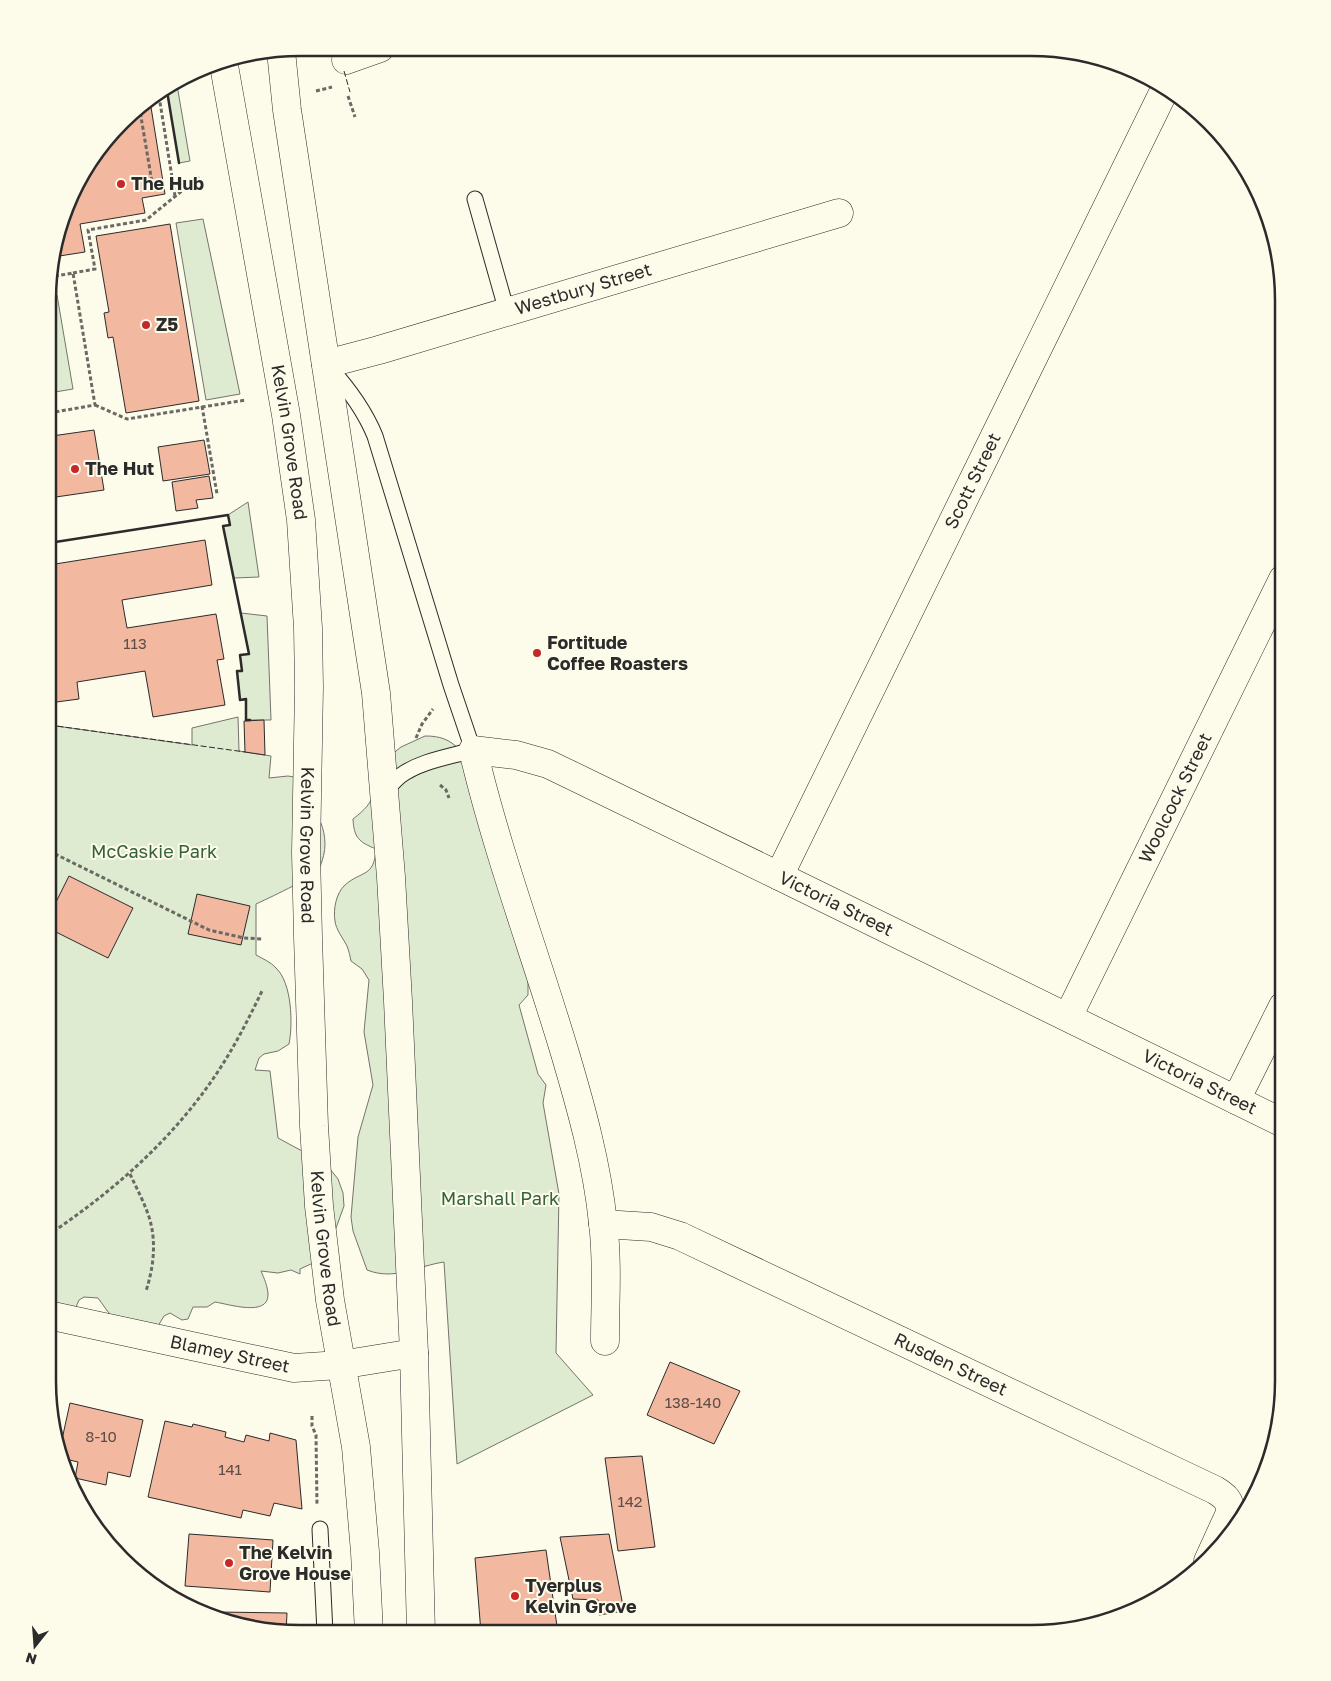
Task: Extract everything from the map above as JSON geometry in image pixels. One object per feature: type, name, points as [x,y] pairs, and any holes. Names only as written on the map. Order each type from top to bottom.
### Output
[{"type":"street","points":[[346,60],[357,56]]},
{"type":"street","points":[[282,57],[287,110],[376,693],[398,991],[414,1353],[421,1625]]},
{"type":"street","name":"Kelvin Grove Road","points":[[224,68],[286,415],[301,520],[310,686],[306,853],[313,1116],[318,1206],[340,1364],[356,1447],[362,1503],[369,1625]]},
{"type":"street","name":"Scott Street","points":[[779,876],[1162,95]]},
{"type":"street","name":"Westbury Street","points":[[326,364],[380,350],[839,213]]},
{"type":"street","name":"Woolcock Street","points":[[1068,1018],[1275,595]]},
{"type":"street","points":[[473,750],[485,798],[580,1106],[592,1159],[603,1224],[606,1276],[604,1340]]},
{"type":"street","name":"Victoria Street","points":[[473,750],[516,755],[548,764],[1275,1119]]},
{"type":"street","points":[[1236,1100],[1275,1022]]},
{"type":"street","name":"Rusden Street","points":[[603,1224],[658,1228],[680,1236],[1215,1490],[1228,1499],[1231,1506],[1230,1513],[1221,1533]]},
{"type":"street","name":"Blamey Street","points":[[56,1317],[287,1367],[302,1368],[340,1364],[414,1353]]},
{"type":"lane","points":[[475,199],[507,312]]},
{"type":"lane","points":[[326,364],[352,393],[370,422],[450,685],[473,750]]},
{"type":"lane","name":"Victoria Street","points":[[383,793],[400,776],[411,770],[430,762],[473,750]]},
{"type":"lane","points":[[320,1529],[325,1625]]},
{"type":"path","points":[[348,96],[355,117]]},
{"type":"path","points":[[160,101],[176,196]]},
{"type":"path","points":[[141,116],[153,188]]},
{"type":"path","points":[[58,276],[95,269],[88,230],[146,220],[199,177]]},
{"type":"path","points":[[73,273],[95,405]]},
{"type":"path","points":[[56,412],[95,405],[127,419],[246,400]]},
{"type":"path","points":[[202,406],[217,494]]},
{"type":"path","points":[[416,738],[422,724],[435,707]]},
{"type":"path","points":[[56,855],[209,930],[244,938],[262,939]]},
{"type":"path","points":[[56,1230],[83,1212],[130,1174],[157,1148],[189,1112],[217,1073],[242,1032],[263,989]]},
{"type":"path","points":[[130,1174],[148,1214],[154,1247],[151,1275],[146,1291]]},
{"type":"path","points":[[312,1416],[312,1426],[316,1435],[317,1513],[320,1529]]},
{"type":"green space","points":[[178,89],[190,161],[179,163],[168,95]]},
{"type":"green space","points":[[203,219],[240,394],[206,400],[176,223]]},
{"type":"green space","points":[[56,295],[73,389],[56,392],[56,300]]},
{"type":"green space","points":[[248,502],[259,577],[234,578],[223,526],[230,525],[228,515]]},
{"type":"green space","points":[[241,613],[267,616],[271,720],[246,720],[246,700],[240,700],[237,671],[242,671],[240,655],[249,654]]},
{"type":"green space","name":"McCaskie Park","points":[[238,717],[239,751],[271,756],[269,778],[294,777],[313,806],[322,827],[325,838],[325,850],[317,872],[256,904],[256,955],[272,964],[285,983],[290,1004],[291,1026],[289,1044],[278,1051],[264,1054],[259,1058],[255,1070],[270,1071],[278,1138],[326,1164],[338,1179],[343,1193],[344,1206],[332,1239],[313,1263],[300,1269],[300,1274],[291,1270],[278,1273],[261,1271],[267,1286],[268,1295],[266,1302],[262,1306],[246,1308],[215,1302],[207,1307],[193,1307],[188,1319],[182,1320],[170,1313],[164,1316],[158,1326],[111,1316],[98,1298],[84,1297],[79,1300],[76,1307],[71,1311],[58,1309],[56,1307],[56,726],[192,745],[192,728]]},
{"type":"green space","name":"Marshall Park","points":[[425,736],[444,739],[460,750],[510,858],[520,866],[528,952],[528,995],[519,1005],[538,1074],[546,1085],[543,1103],[559,1194],[556,1353],[593,1395],[457,1464],[444,1262],[397,1273],[377,1273],[367,1270],[353,1231],[351,1217],[358,1137],[373,1085],[364,1032],[369,980],[362,969],[351,961],[347,946],[337,928],[334,917],[336,902],[342,888],[373,865],[376,849],[358,838],[353,819],[371,801],[380,764],[401,747]]},
{"type":"building","name":"The Hub","points":[[151,108],[165,194],[142,198],[145,213],[80,224],[85,252],[60,256],[69,222],[81,192],[97,165],[117,139]]},
{"type":"building","name":"Z5","points":[[170,224],[199,401],[126,413],[113,337],[108,338],[104,313],[109,312],[96,236]]},
{"type":"building","name":"The Hut","points":[[94,430],[104,490],[56,497],[56,435]]},
{"type":"building","points":[[204,440],[210,474],[163,481],[158,447]]},
{"type":"building","points":[[209,476],[213,498],[196,500],[198,508],[176,511],[172,482]]},
{"type":"building","points":[[205,540],[212,585],[122,600],[127,628],[216,614],[224,659],[217,660],[225,705],[153,717],[145,671],[77,682],[79,699],[56,702],[56,564]]},
{"type":"building","points":[[264,720],[265,755],[245,752],[244,721]]},
{"type":"building","points":[[69,876],[133,908],[108,958],[56,932],[56,902]]},
{"type":"building","points":[[197,894],[250,906],[241,945],[188,934]]},
{"type":"building","points":[[670,1362],[740,1391],[714,1444],[647,1415]]},
{"type":"building","points":[[70,1403],[143,1420],[130,1477],[108,1472],[106,1485],[77,1478],[78,1462],[69,1460],[63,1436]]},
{"type":"building","points":[[165,1421],[192,1427],[193,1424],[226,1432],[225,1437],[244,1442],[246,1435],[269,1441],[270,1433],[296,1440],[302,1509],[274,1503],[270,1516],[243,1510],[241,1518],[148,1497]]},
{"type":"building","points":[[642,1456],[655,1547],[618,1551],[605,1458]]},
{"type":"building","name":"The Kelvin Grove House","points":[[189,1534],[273,1540],[270,1592],[185,1586]]},
{"type":"building","points":[[609,1534],[624,1611],[599,1615],[598,1600],[573,1599],[560,1537]]},
{"type":"building","name":"Tyerplus Kelvin Grove","points":[[546,1550],[557,1625],[480,1625],[475,1558]]},
{"type":"building","points":[[222,1612],[287,1613],[286,1624],[252,1620]]},
{"type":"fence","points":[[344,71],[350,92]]},
{"type":"fence","points":[[56,726],[245,752]]},
{"type":"wall","points":[[168,95],[179,163]]},
{"type":"wall","points":[[56,542],[228,515],[230,525],[223,526],[249,654],[240,655],[242,671],[237,671],[240,700],[246,699],[246,720],[250,720]]},
{"type":"place","name":"The Hub","points":[[121,184]]},
{"type":"place","name":"Z5","points":[[146,325]]},
{"type":"place","name":"The Hut","points":[[75,469]]},
{"type":"place","name":"Fortitude Coffee Roasters","points":[[537,653]]},
{"type":"place","name":"The Kelvin Grove House","points":[[229,1563]]},
{"type":"place","name":"Tyerplus Kelvin Grove","points":[[515,1596]]}]
